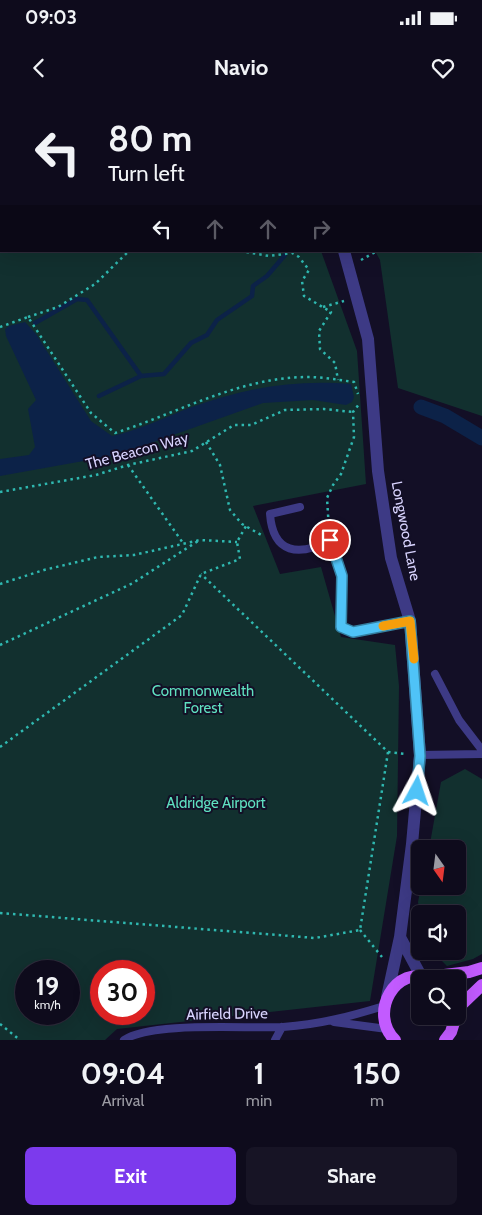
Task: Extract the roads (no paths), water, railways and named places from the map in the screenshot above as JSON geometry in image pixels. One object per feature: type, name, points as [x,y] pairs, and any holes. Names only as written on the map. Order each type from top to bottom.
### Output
[{"type":"main road","points":[[466,971],[482,968]]},
{"type":"main road","points":[[395,1040],[387,1029],[385,1001],[400,982],[411,980]]},
{"type":"main road","points":[[466,1000],[482,985]]},
{"type":"main road","points":[[446,1039],[454,1025]]},
{"type":"street","name":"Longwood Lane","points":[[344,252],[368,339],[378,471],[392,558],[410,621],[420,756],[412,844],[400,938],[385,1001]]},
{"type":"street","points":[[400,938],[422,970]]},
{"type":"lane","points":[[300,507],[270,514],[271,530],[279,545],[292,549],[307,549],[330,540],[342,576],[341,627],[353,632],[410,621]]},
{"type":"lane","points":[[435,674],[460,720],[482,750]]},
{"type":"lane","points":[[420,756],[482,754]]},
{"type":"lane","name":"Airfield Drive","points":[[332,1022],[385,1001]]},
{"type":"lane","name":"Airfield Drive","points":[[124,1040],[170,1029],[282,1027],[332,1022],[387,1029]]},
{"type":"lane","points":[[275,1040],[282,1027]]},
{"type":"water","points":[[25,322],[36,334],[91,421],[112,436],[142,427],[212,400],[270,386],[310,383],[351,384],[354,397],[352,402],[346,405],[313,400],[263,403],[117,455],[0,476],[0,459],[29,455],[35,447],[28,409],[36,400],[6,336],[5,329],[9,326]]},
{"type":"waterway","points":[[99,396],[141,376],[164,374],[191,343],[207,335],[217,320],[252,296],[253,286],[267,276],[285,255]]},
{"type":"waterway","points":[[35,323],[77,299],[87,300],[141,376]]},
{"type":"waterway","points":[[421,407],[445,416],[482,438]]},
{"type":"park label","name":"Commonwealth Forest","points":[[203,700]]},
{"type":"park label","name":"Aldridge Airport","points":[[216,803]]}]
